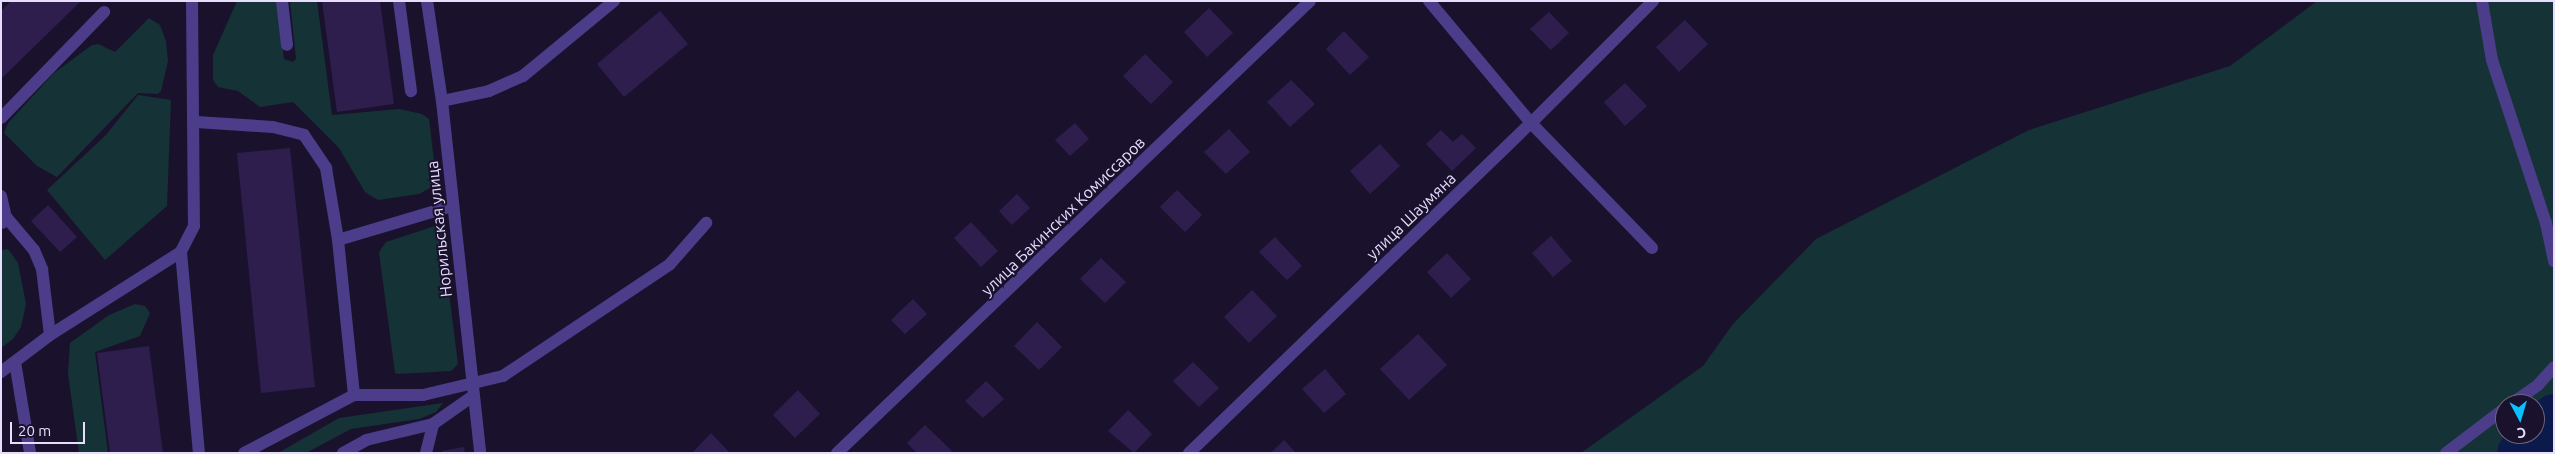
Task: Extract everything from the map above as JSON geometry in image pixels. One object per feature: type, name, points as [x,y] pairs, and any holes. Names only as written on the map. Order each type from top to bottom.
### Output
[{"type":"street","points":[[1,372],[50,335],[181,252],[194,226],[196,122],[192,1]]},
{"type":"street","points":[[282,1],[286,45]]},
{"type":"street","points":[[399,1],[411,91]]},
{"type":"street","name":"Норильская улица","points":[[427,1],[442,101],[480,453]]},
{"type":"street","points":[[442,101],[489,90],[523,76],[614,1]]},
{"type":"street","name":"улица Бакинских Комиссаров","points":[[837,453],[1310,1]]},
{"type":"street","points":[[1429,1],[1531,123],[1652,248]]},
{"type":"street","name":"улица Шаумяна","points":[[1190,453],[1531,123],[1653,1]]},
{"type":"street","points":[[2482,1],[2492,60],[2546,223],[2554,261]]},
{"type":"street","points":[[1,118],[104,12]]},
{"type":"street","points":[[196,122],[273,126],[304,135],[326,168],[338,240],[354,395]]},
{"type":"street","points":[[1,196],[4,221],[34,250],[42,270],[50,335]]},
{"type":"street","points":[[338,240],[452,206]]},
{"type":"street","points":[[244,453],[354,395],[423,395],[503,376],[670,264],[706,223]]},
{"type":"street","points":[[181,252],[199,453]]},
{"type":"street","points":[[15,362],[30,453]]},
{"type":"street","points":[[2525,394],[2538,385],[2554,367]]},
{"type":"street","points":[[344,453],[366,440],[433,424],[473,396]]},
{"type":"street","points":[[2446,453],[2495,416]]},
{"type":"street","points":[[426,453],[433,424]]},
{"type":"green space","points":[[237,1],[277,1],[284,59],[293,62],[296,59],[290,1],[317,1],[332,115],[399,109],[422,114],[429,119],[436,177],[434,186],[419,194],[378,200],[365,192],[339,148],[293,102],[260,107],[238,91],[218,87],[213,80],[213,55]]},
{"type":"green space","points":[[2317,1],[2554,1],[2554,453],[1581,453],[1703,366],[1733,324],[1816,239],[2029,130],[2230,66]]},
{"type":"green space","points":[[149,18],[160,25],[166,41],[168,61],[161,91],[158,94],[138,93],[57,177],[37,166],[4,133],[8,123],[54,73],[92,45],[98,44],[115,52]]},
{"type":"green space","points":[[138,95],[171,100],[167,206],[105,260],[47,190],[106,135]]},
{"type":"green space","points":[[435,226],[441,230],[458,364],[451,371],[398,374],[395,373],[379,252],[386,242]]},
{"type":"green space","points":[[8,249],[18,263],[26,304],[21,327],[13,339],[1,348],[1,250]]},
{"type":"green space","points":[[135,304],[145,306],[150,313],[140,336],[95,352],[108,453],[79,453],[68,374],[70,343],[109,315]]},
{"type":"green space","points":[[443,403],[436,412],[419,419],[351,429],[306,453],[278,453],[339,418]]},
{"type":"building","points":[[11,1],[81,1],[1,79],[1,11]]},
{"type":"building","points":[[322,1],[380,1],[394,104],[337,112]]},
{"type":"building","points":[[1209,8],[1233,33],[1207,57],[1184,32]]},
{"type":"building","points":[[660,11],[688,44],[624,97],[597,64]]},
{"type":"building","points":[[1549,12],[1569,33],[1551,50],[1530,29]]},
{"type":"building","points":[[1685,20],[1708,44],[1679,72],[1656,47]]},
{"type":"building","points":[[1344,31],[1369,57],[1350,75],[1326,49]]},
{"type":"building","points":[[1145,54],[1173,82],[1151,104],[1123,76]]},
{"type":"building","points":[[1291,80],[1315,104],[1290,127],[1267,102]]},
{"type":"building","points":[[1625,83],[1647,106],[1625,126],[1604,102]]},
{"type":"building","points":[[1075,123],[1089,139],[1070,156],[1055,140]]},
{"type":"building","points":[[1229,129],[1250,152],[1226,174],[1204,152]]},
{"type":"building","points":[[1441,130],[1453,142],[1462,134],[1476,148],[1452,171],[1426,144]]},
{"type":"building","points":[[1380,144],[1400,166],[1370,194],[1350,171]]},
{"type":"building","points":[[290,148],[315,387],[261,393],[237,153]]},
{"type":"building","points":[[1177,190],[1202,215],[1185,232],[1160,207]]},
{"type":"building","points":[[1017,194],[1030,208],[1012,225],[999,211]]},
{"type":"building","points":[[48,205],[77,237],[60,252],[31,221]]},
{"type":"building","points":[[971,222],[998,251],[981,267],[954,238]]},
{"type":"building","points":[[1551,236],[1572,261],[1553,277],[1532,253]]},
{"type":"building","points":[[1275,237],[1302,266],[1287,280],[1259,252]]},
{"type":"building","points":[[1447,253],[1471,279],[1451,298],[1427,272]]},
{"type":"building","points":[[1101,258],[1126,282],[1105,303],[1080,279]]},
{"type":"building","points":[[1252,290],[1277,316],[1249,343],[1224,317]]},
{"type":"building","points":[[913,299],[927,314],[905,334],[891,320]]},
{"type":"building","points":[[1037,322],[1062,347],[1039,370],[1014,346]]},
{"type":"building","points":[[1418,334],[1447,365],[1409,400],[1380,369]]},
{"type":"building","points":[[149,346],[163,453],[110,453],[97,353]]},
{"type":"building","points":[[1193,362],[1219,388],[1199,407],[1173,381]]},
{"type":"building","points":[[1325,369],[1346,394],[1324,413],[1302,389]]},
{"type":"building","points":[[986,381],[1004,399],[983,418],[965,401]]},
{"type":"building","points":[[798,390],[820,414],[795,438],[773,415]]},
{"type":"building","points":[[1128,410],[1152,434],[1134,453],[1108,431]]},
{"type":"building","points":[[925,425],[952,451],[950,453],[917,453],[907,443]]},
{"type":"building","points":[[711,433],[730,453],[692,453]]},
{"type":"building","points":[[1284,440],[1296,453],[1271,453]]},
{"type":"building","points":[[464,447],[465,453],[442,453],[442,451]]},
{"type":"waterway","points":[[2519,453],[2554,416]]}]
